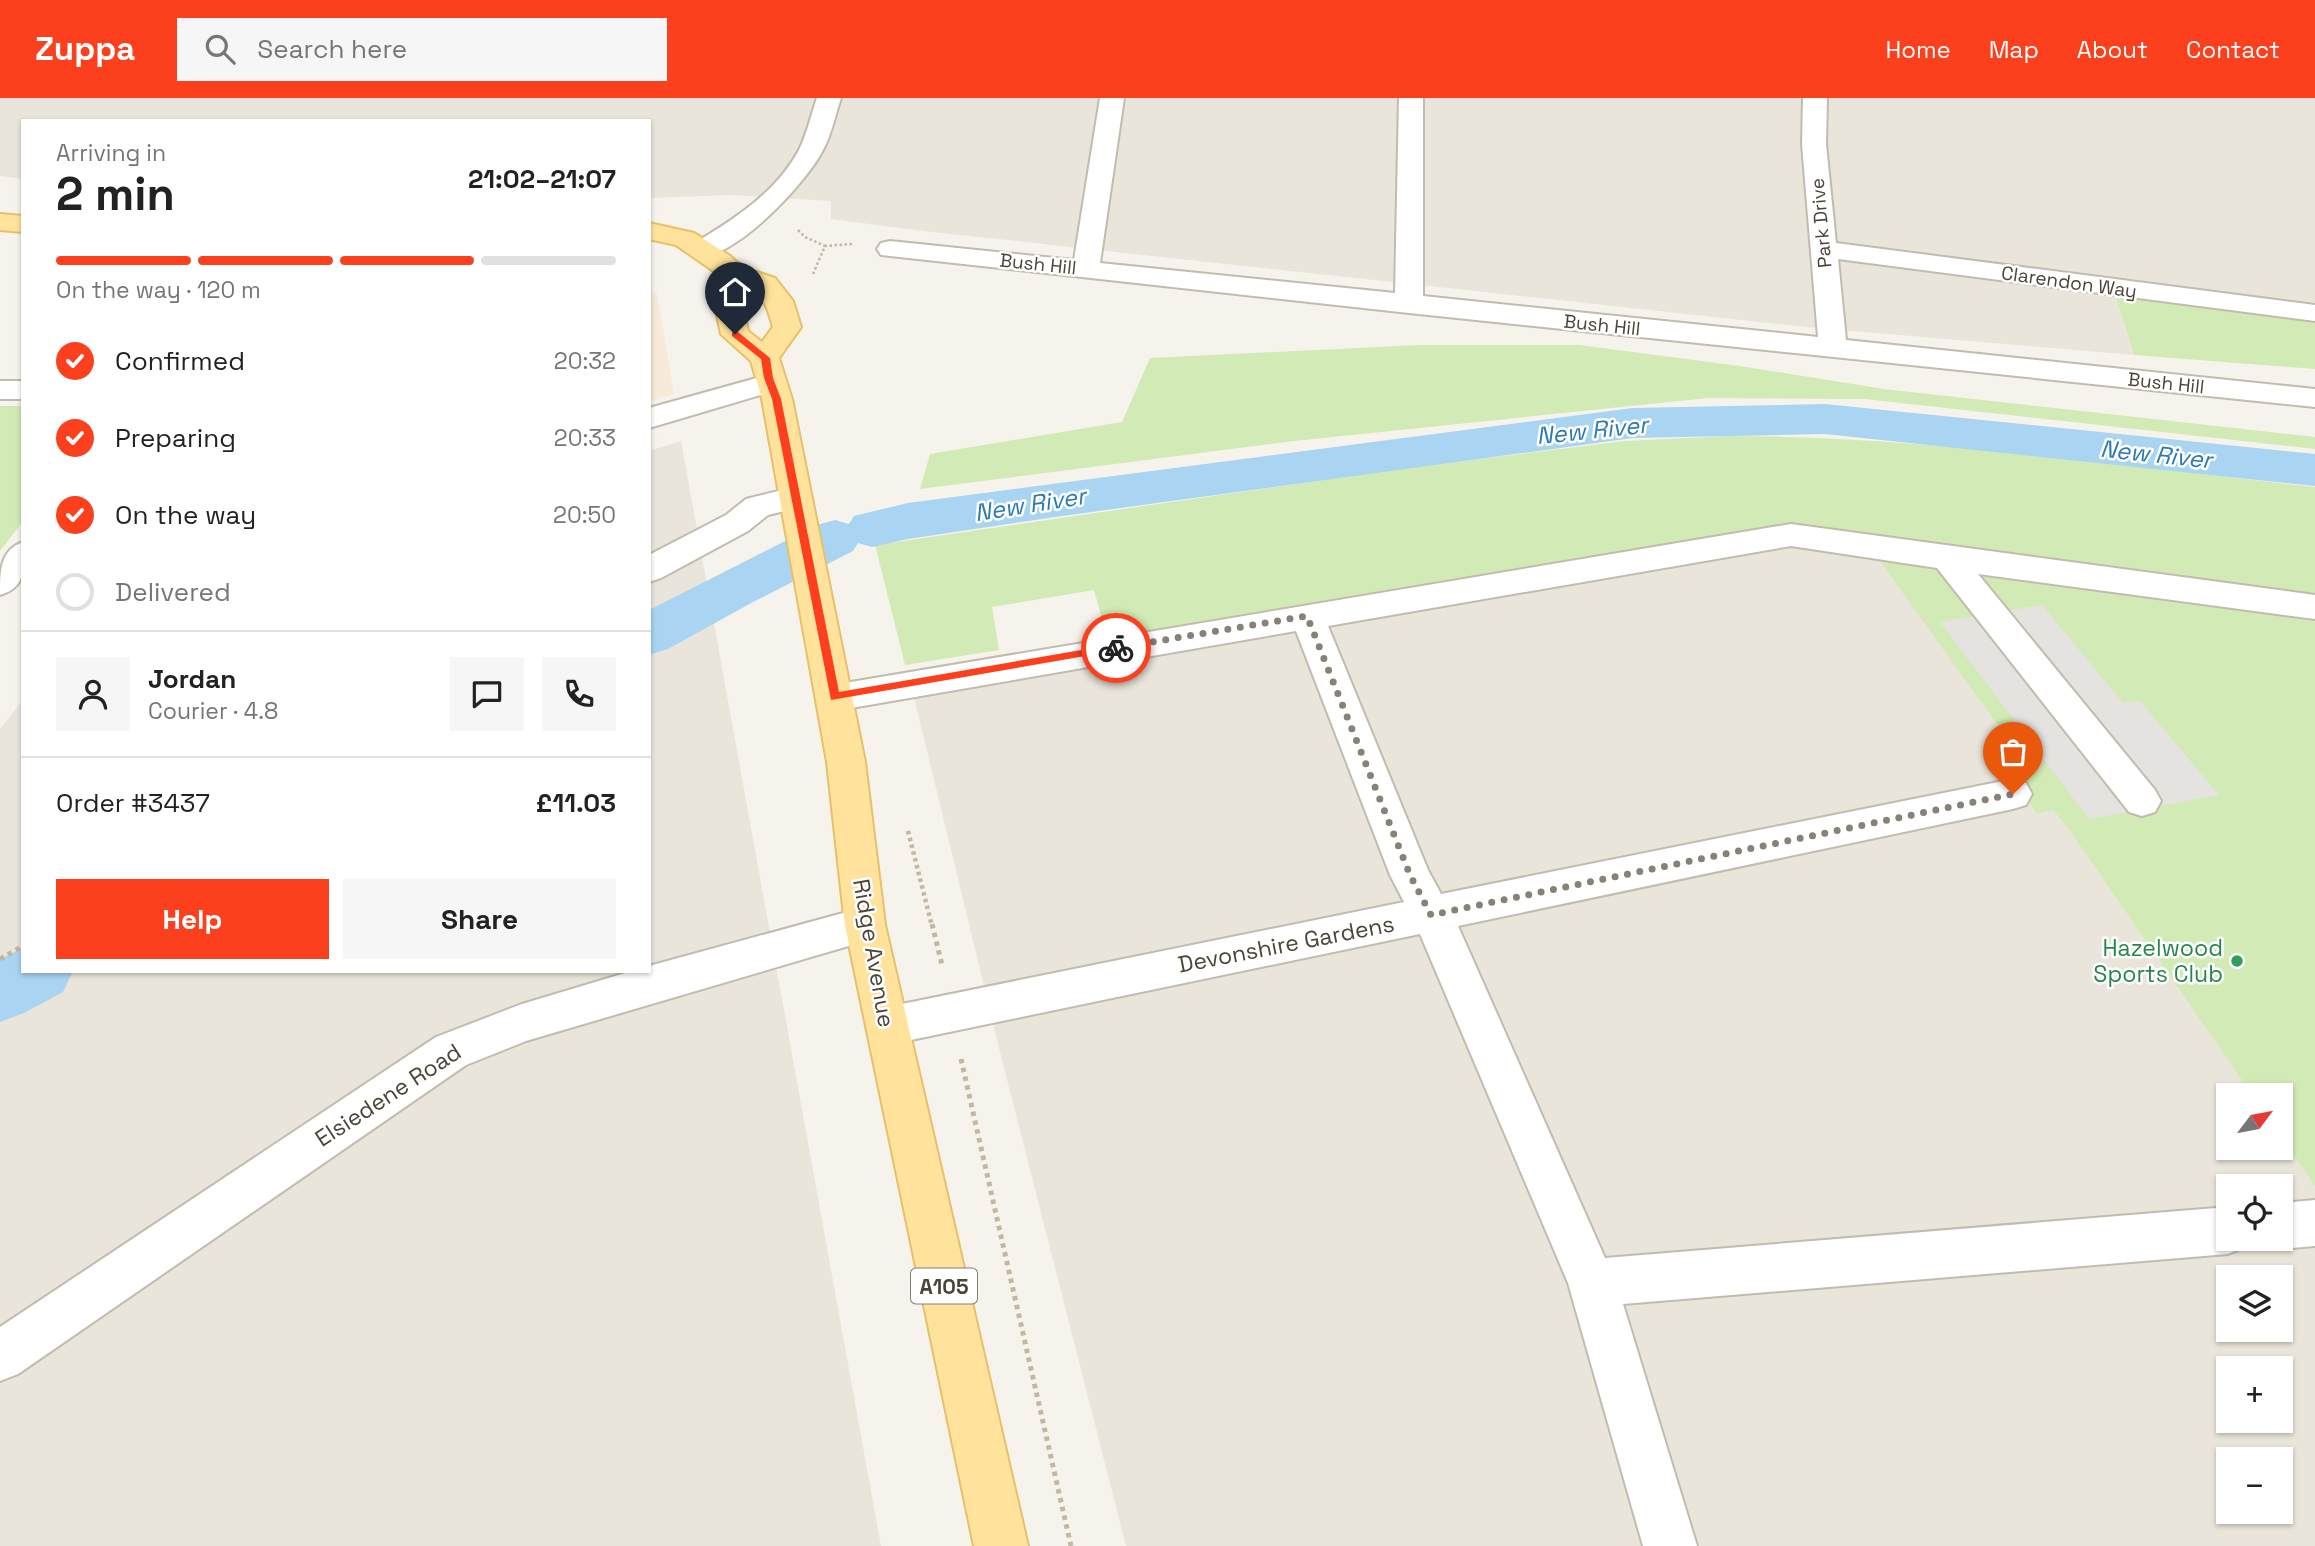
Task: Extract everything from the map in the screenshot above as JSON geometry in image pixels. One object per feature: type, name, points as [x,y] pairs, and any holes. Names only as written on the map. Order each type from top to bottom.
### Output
[{"type":"main road","points":[[0,222],[21,224]]},
{"type":"main road","points":[[651,231],[685,239],[722,262],[733,273],[765,284],[779,301],[787,327],[768,370],[735,334],[727,297],[733,273]]},
{"type":"main road","name":"Ridge Avenue","points":[[768,370],[777,399],[846,762],[865,925],[1001,1546]]},
{"type":"street","points":[[702,250],[747,222],[784,187],[811,151],[829,98]]},
{"type":"street","points":[[1086,269],[1112,98]]},
{"type":"street","points":[[1409,305],[1411,98]]},
{"type":"street","name":"Park Drive","points":[[1815,98],[1814,144],[1833,348]]},
{"type":"street","name":"Bush Hill","points":[[890,249],[2315,398]]},
{"type":"street","name":"Clarendon Way","points":[[1824,249],[2315,313]]},
{"type":"street","points":[[651,417],[768,370]]},
{"type":"street","points":[[0,390],[21,390]]},
{"type":"street","points":[[651,569],[737,523],[757,507],[794,498]]},
{"type":"street","points":[[834,697],[1791,535],[2315,607]]},
{"type":"street","points":[[0,583],[21,556]]},
{"type":"street","points":[[1947,558],[2142,802]]},
{"type":"street","points":[[1307,616],[1410,875],[1448,948],[1592,1283],[1670,1546]]},
{"type":"street","name":"Devonshire Gardens","points":[[887,1026],[2013,794]]},
{"type":"street","name":"Elsiedene Road","points":[[0,1356],[451,1051],[474,1040],[536,1019],[692,972],[865,925]]},
{"type":"street","points":[[2293,1225],[2315,1223]]},
{"type":"street","points":[[1592,1283],[2216,1231]]},
{"type":"path","points":[[918,877],[946,977]]},
{"type":"path","points":[[0,959],[21,947]]},
{"type":"path","points":[[960,1055],[1071,1546]]},
{"type":"shaded area","points":[[0,98],[2315,98],[2315,313],[2113,289],[2134,355],[1806,327],[923,231],[831,219],[831,201],[731,195],[651,198],[651,119],[21,119],[21,179],[0,176]]},
{"type":"shaded area","points":[[651,292],[657,294],[674,394],[651,400]]},
{"type":"shaded area","points":[[681,441],[881,1546],[0,1546],[0,729],[21,703],[21,973],[651,973],[651,450]]},
{"type":"shaded area","points":[[1797,546],[1879,557],[2013,748],[2000,760],[2037,814],[2053,810],[2067,827],[2244,1083],[2216,1083],[2216,1160],[2293,1160],[2293,1155],[2315,1186],[2315,1546],[1126,1546],[1001,1056],[912,689]]},
{"type":"shaded area","points":[[2042,605],[2123,703],[2140,701],[2219,795],[2089,819],[1940,622]]},
{"type":"green space","points":[[2113,288],[2315,313],[2315,369],[2134,355]]},
{"type":"green space","points":[[1419,345],[1579,345],[1740,366],[1884,389],[2315,437],[2315,449],[1865,399],[1708,398],[1294,441],[920,489],[930,454],[1122,422],[1150,358]]},
{"type":"green space","points":[[0,406],[21,406],[21,524],[0,551]]},
{"type":"green space","points":[[1731,436],[1877,441],[2096,461],[2315,487],[2315,1186],[2293,1155],[2293,1083],[2244,1083],[2067,827],[2053,810],[2037,814],[2000,760],[2013,747],[1862,536],[1108,640],[1094,590],[992,607],[999,650],[905,665],[875,545],[1406,468],[1625,441]]},
{"type":"waterway","name":"New River","points":[[872,529],[908,521],[1055,500],[1633,423],[1825,419],[2315,470]]},
{"type":"waterway","name":"New River","points":[[651,634],[734,588],[835,538]]},
{"type":"waterway","name":"New River","points":[[0,992],[36,973]]},
{"type":"way so far","points":[[1116,648],[1307,616],[1410,875],[1431,915],[2013,794]]},
{"type":"place","name":"Hazelwood Sports Club","points":[[2237,961]]},
{"type":"route","points":[[735,334],[739,340],[765,358],[777,399],[800,531],[834,697],[1116,648]]}]
